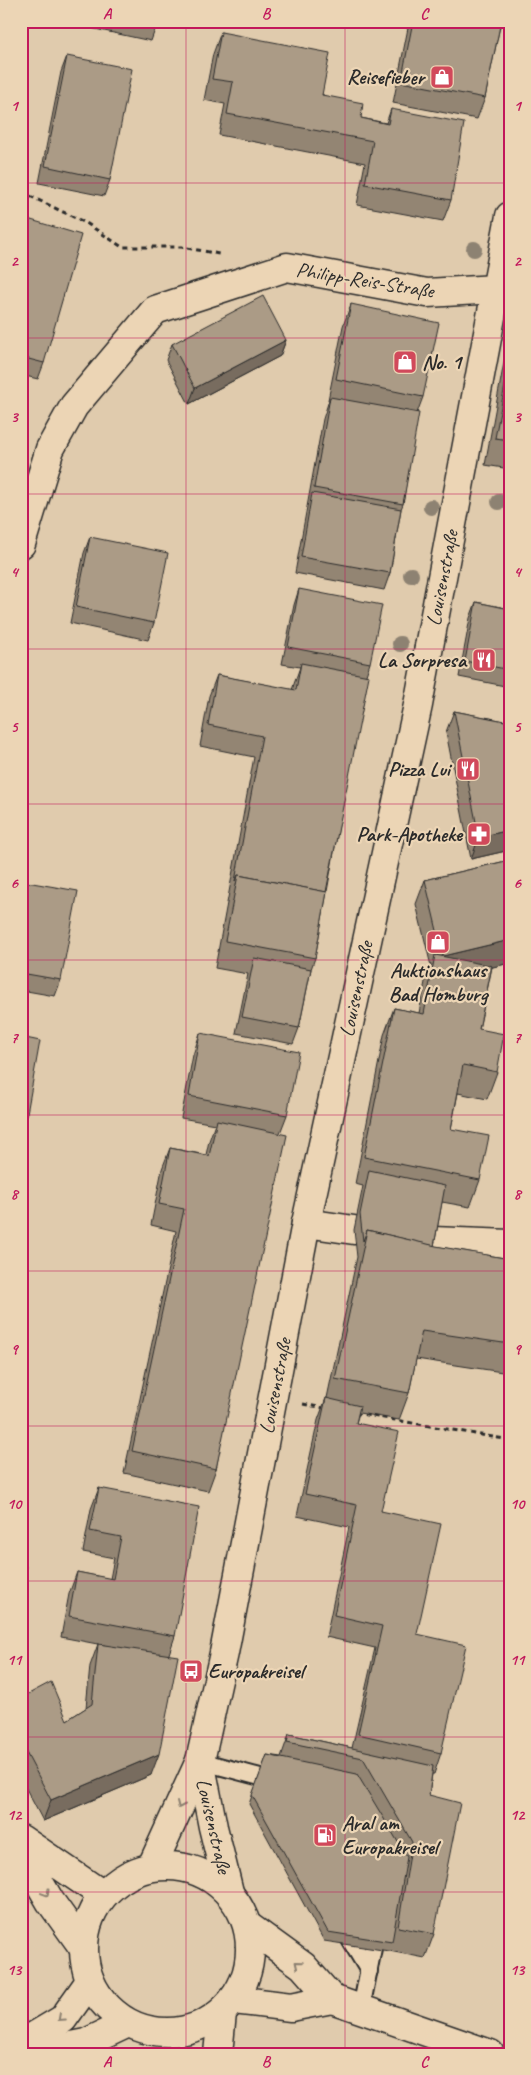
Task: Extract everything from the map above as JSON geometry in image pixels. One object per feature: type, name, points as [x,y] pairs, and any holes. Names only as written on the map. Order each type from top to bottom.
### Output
[{"type":"street","name":"Louisenstraße","points":[[152,1866],[200,1761],[224,1653],[306,1223],[418,705],[503,291],[510,216]]},
{"type":"street","name":"Philipp-Reis-Straße","points":[[21,544],[50,449],[74,406],[155,310],[288,267],[427,293],[503,291]]},
{"type":"street","points":[[306,1223],[354,1230]]},
{"type":"street","points":[[432,1241],[510,1244]]},
{"type":"street","name":"Louisenstraße","points":[[200,1761],[213,1827],[229,1892]]},
{"type":"street","points":[[21,1839],[102,1895]]},
{"type":"street","points":[[21,1851],[50,1901],[84,1947]]},
{"type":"street","points":[[218,2054],[228,2006],[247,1977],[251,1952],[248,1926],[241,1908],[229,1892],[207,1874],[180,1865],[152,1866],[134,1872],[117,1881],[102,1895],[89,1919],[84,1947],[85,1964],[90,1981],[105,2005],[128,2023],[146,2030],[167,2043],[196,2028],[228,2006],[291,2007],[332,1999]]},
{"type":"street","points":[[248,1926],[303,1966],[332,1999],[490,2054]]},
{"type":"street","points":[[21,2044],[63,2019],[90,1981]]},
{"type":"street","points":[[30,2054],[86,2043],[128,2023]]},
{"type":"lane","points":[[200,1761],[292,1785]]},
{"type":"lane","points":[[254,1775],[263,1792]]},
{"type":"lane","points":[[361,2009],[380,1914]]},
{"type":"lane","points":[[339,1915],[369,1971]]},
{"type":"path","points":[[21,194],[30,196],[86,223],[122,247],[182,247],[220,254]]},
{"type":"path","points":[[273,1399],[330,1409]]},
{"type":"path","points":[[348,1412],[510,1440]]},
{"type":"building","points":[[140,21],[158,21],[157,25]]},
{"type":"building","points":[[413,21],[501,21],[485,98],[401,82]]},
{"type":"building","points":[[221,32],[330,53],[322,95],[363,103],[361,118],[388,124],[391,109],[464,123],[451,200],[365,184],[373,141],[227,114],[233,82],[212,79]]},
{"type":"building","points":[[67,56],[132,69],[110,180],[45,166]]},
{"type":"building","points":[[21,217],[81,235],[44,363],[21,357]]},
{"type":"building","points":[[263,296],[286,340],[195,388],[172,344]]},
{"type":"building","points":[[351,304],[439,323],[423,397],[336,379]]},
{"type":"building","points":[[510,359],[510,440],[495,438]]},
{"type":"building","points":[[330,397],[419,413],[403,504],[314,488]]},
{"type":"building","points":[[21,405],[24,405],[21,416]]},
{"type":"building","points":[[312,493],[401,509],[390,573],[301,557]]},
{"type":"building","points":[[90,537],[168,553],[154,623],[76,607]]},
{"type":"building","points":[[299,589],[382,605],[370,663],[288,647]]},
{"type":"building","points":[[476,602],[510,609],[510,670],[465,661]]},
{"type":"building","points":[[301,663],[369,676],[326,892],[238,875],[235,881],[262,736],[208,725],[217,675],[296,690]]},
{"type":"building","points":[[454,711],[510,722],[510,830],[479,837]]},
{"type":"building","points":[[510,860],[510,940],[443,956],[425,880]]},
{"type":"building","points":[[238,875],[327,892],[315,958],[225,941]]},
{"type":"building","points":[[21,881],[78,891],[61,980],[21,973]]},
{"type":"building","points":[[435,955],[492,966],[479,1029],[504,1034],[497,1072],[463,1065],[451,1129],[489,1136],[480,1180],[364,1157],[394,1008],[424,1014]]},
{"type":"building","points":[[254,958],[311,969],[299,1028],[242,1017]]},
{"type":"building","points":[[200,1033],[299,1052],[287,1115],[189,1096]]},
{"type":"building","points":[[21,1037],[40,1041],[24,1130],[21,1129]]},
{"type":"building","points":[[217,1120],[287,1135],[216,1469],[132,1451],[184,1209],[159,1204],[170,1148],[209,1156]]},
{"type":"building","points":[[369,1170],[445,1186],[434,1246],[367,1230],[363,1241],[360,1214]]},
{"type":"building","points":[[367,1230],[436,1246],[510,1259],[510,1344],[422,1331],[409,1393],[335,1379]]},
{"type":"building","points":[[326,1398],[360,1406],[356,1423],[399,1432],[381,1511],[441,1524],[417,1634],[466,1645],[441,1753],[358,1734],[382,1626],[334,1615],[357,1505],[305,1494]]},
{"type":"building","points":[[99,1488],[199,1507],[175,1636],[69,1616],[77,1572],[113,1579],[121,1537],[90,1531]]},
{"type":"building","points":[[21,1559],[26,1567],[21,1570]]},
{"type":"building","points":[[98,1644],[178,1656],[159,1754],[51,1800],[21,1743],[21,1698],[51,1682],[67,1720],[92,1704]]},
{"type":"building","points":[[289,1734],[433,1766],[429,1795],[460,1803],[434,1934],[398,1927],[412,1842],[363,1758],[287,1742]]},
{"type":"building","name":"Aral am Europakreisel","points":[[267,1755],[357,1774],[407,1857],[392,1942],[328,1932],[252,1795]]},
{"type":"place","name":"Reisefieber","points":[[442,77]]},
{"type":"place","name":"No. 1","points":[[405,362]]},
{"type":"place","name":"La Sorpresa","points":[[484,660]]},
{"type":"place","name":"Pizza Lui","points":[[468,769]]},
{"type":"place","name":"Park-Apotheke","points":[[479,834]]},
{"type":"place","name":"Auktionshaus Bad Homburg","points":[[438,942]]},
{"type":"place","name":"Europakreisel","points":[[191,1671]]},
{"type":"place","name":"Aral am Europakreisel","points":[[325,1835]]}]
